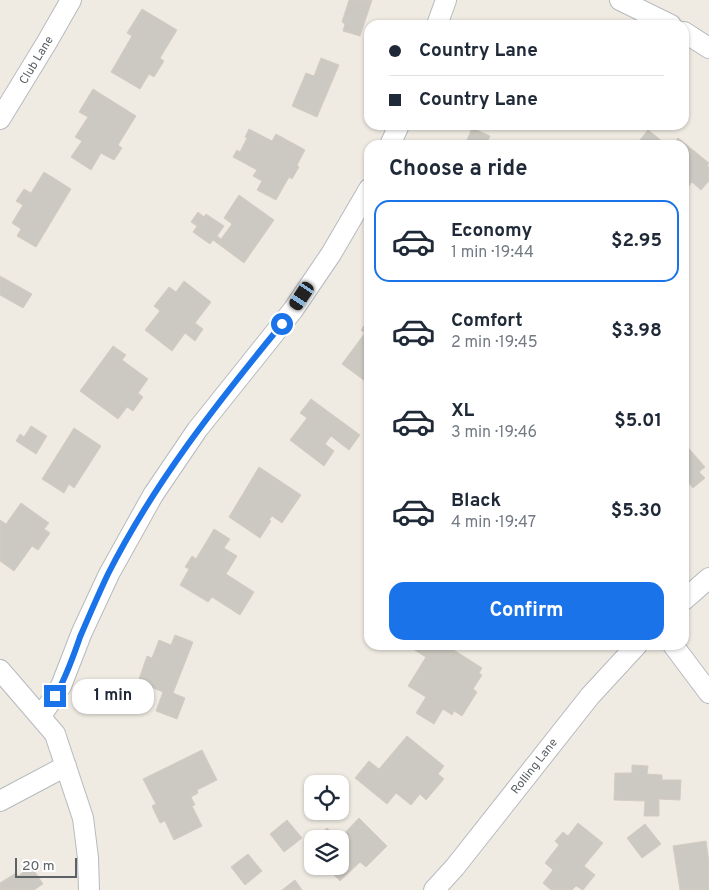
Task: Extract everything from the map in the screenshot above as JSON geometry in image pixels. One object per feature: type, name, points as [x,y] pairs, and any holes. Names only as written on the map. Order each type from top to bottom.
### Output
[{"type":"street","name":"Club Lane","points":[[0,119],[71,0]]},
{"type":"street","points":[[439,20],[446,0]]},
{"type":"street","points":[[620,0],[662,20]]},
{"type":"street","points":[[689,35],[709,48]]},
{"type":"street","points":[[41,716],[61,686],[82,632],[109,574],[153,495],[197,430],[293,310],[331,254],[364,198]]},
{"type":"street","points":[[689,596],[709,578]]},
{"type":"street","name":"Rolling Lane","points":[[434,890],[455,867],[590,696],[632,650]]},
{"type":"street","points":[[678,650],[709,693]]},
{"type":"street","points":[[0,670],[55,734],[83,818],[88,858],[89,890]]},
{"type":"street","points":[[0,801],[66,766]]},
{"type":"building","points":[[349,0],[372,0],[360,36],[343,31],[345,24],[342,22]]},
{"type":"building","points":[[142,9],[177,30],[160,58],[164,61],[154,77],[149,74],[140,89],[111,72],[132,36],[127,33]]},
{"type":"building","points":[[321,58],[339,65],[317,117],[292,106],[306,73],[314,76]]},
{"type":"building","points":[[93,89],[136,116],[118,145],[122,148],[114,160],[101,153],[91,170],[71,157],[82,141],[75,137],[88,117],[79,112]]},
{"type":"building","points":[[249,129],[272,141],[276,134],[305,150],[297,165],[299,167],[292,179],[289,177],[276,200],[257,190],[262,181],[253,176],[257,170],[233,157],[237,150],[240,152]]},
{"type":"building","points":[[471,130],[476,130],[490,136],[488,140],[467,140]]},
{"type":"building","points":[[648,130],[661,140],[640,140]]},
{"type":"building","points":[[689,147],[709,163],[707,166],[709,167],[709,181],[701,190],[692,182],[689,186]]},
{"type":"building","points":[[44,172],[71,189],[36,247],[17,236],[21,229],[12,223],[23,205],[16,201],[24,189],[31,193]]},
{"type":"building","points":[[239,195],[274,220],[244,263],[213,240],[210,244],[193,232],[197,226],[191,222],[198,212],[204,217],[206,214],[224,226],[217,236],[221,239],[232,224],[224,218]]},
{"type":"building","points":[[0,276],[32,294],[23,308],[0,295]]},
{"type":"building","points":[[184,281],[211,302],[195,323],[203,329],[195,341],[185,333],[172,351],[145,330],[160,311],[154,306],[169,287],[176,292]]},
{"type":"building","points":[[364,334],[364,380],[342,364]]},
{"type":"building","points":[[113,346],[126,355],[122,360],[148,379],[138,393],[143,397],[133,411],[127,407],[118,419],[80,391]]},
{"type":"building","points":[[311,399],[360,435],[349,450],[331,436],[325,444],[334,451],[324,466],[290,440],[307,418],[300,413]]},
{"type":"building","points":[[31,426],[47,436],[36,454],[16,441],[20,434],[24,437]]},
{"type":"building","points":[[74,428],[101,446],[74,488],[69,484],[64,493],[42,479]]},
{"type":"building","points":[[689,449],[705,467],[699,472],[705,478],[693,488],[689,483]]},
{"type":"building","points":[[259,467],[301,495],[282,523],[272,516],[269,520],[271,521],[260,538],[229,517]]},
{"type":"building","points":[[21,503],[49,523],[44,529],[50,533],[38,550],[32,546],[14,571],[0,561],[0,520],[6,524]]},
{"type":"building","points":[[214,529],[230,539],[224,548],[237,556],[226,574],[254,592],[240,615],[212,597],[208,602],[180,585],[189,569],[185,567],[192,556],[196,559]]},
{"type":"building","points":[[175,635],[193,642],[173,693],[185,698],[177,719],[156,711],[163,692],[138,682],[147,656],[152,658],[159,640],[171,645]]},
{"type":"building","points":[[414,650],[454,650],[482,668],[479,673],[482,675],[473,689],[477,692],[462,716],[454,711],[452,715],[443,709],[434,724],[416,713],[426,697],[408,686],[426,657]]},
{"type":"building","points":[[407,736],[444,766],[438,774],[444,779],[426,800],[420,794],[411,805],[396,793],[387,804],[355,778],[369,761],[379,769]]},
{"type":"building","points":[[202,750],[217,780],[197,790],[198,793],[191,797],[195,805],[192,806],[202,826],[174,840],[165,821],[160,823],[152,806],[156,804],[143,779]]},
{"type":"building","points":[[632,765],[648,766],[647,774],[662,775],[662,780],[681,780],[680,800],[659,799],[659,816],[644,816],[645,801],[614,800],[615,773],[632,773]]},
{"type":"building","points":[[359,818],[387,846],[366,867],[360,862],[349,872],[348,830]]},
{"type":"building","points":[[287,820],[302,838],[284,852],[270,834]]},
{"type":"building","points":[[578,823],[603,843],[584,866],[595,875],[583,890],[576,886],[572,890],[551,890],[543,883],[553,870],[545,863],[559,845],[555,841],[563,832],[568,836]]},
{"type":"building","points":[[645,824],[661,844],[642,858],[627,838]]},
{"type":"building","points":[[706,841],[709,862],[709,890],[680,890],[673,846]]},
{"type":"building","points":[[248,854],[262,871],[245,885],[231,867]]},
{"type":"building","points":[[31,866],[43,884],[34,890],[0,890],[0,883],[16,873],[18,876]]},
{"type":"building","points":[[334,875],[346,875],[340,881]]},
{"type":"building","points":[[295,880],[302,890],[282,890]]},
{"type":"route","points":[[55,696],[109,574],[153,495],[197,430],[282,324]]}]
